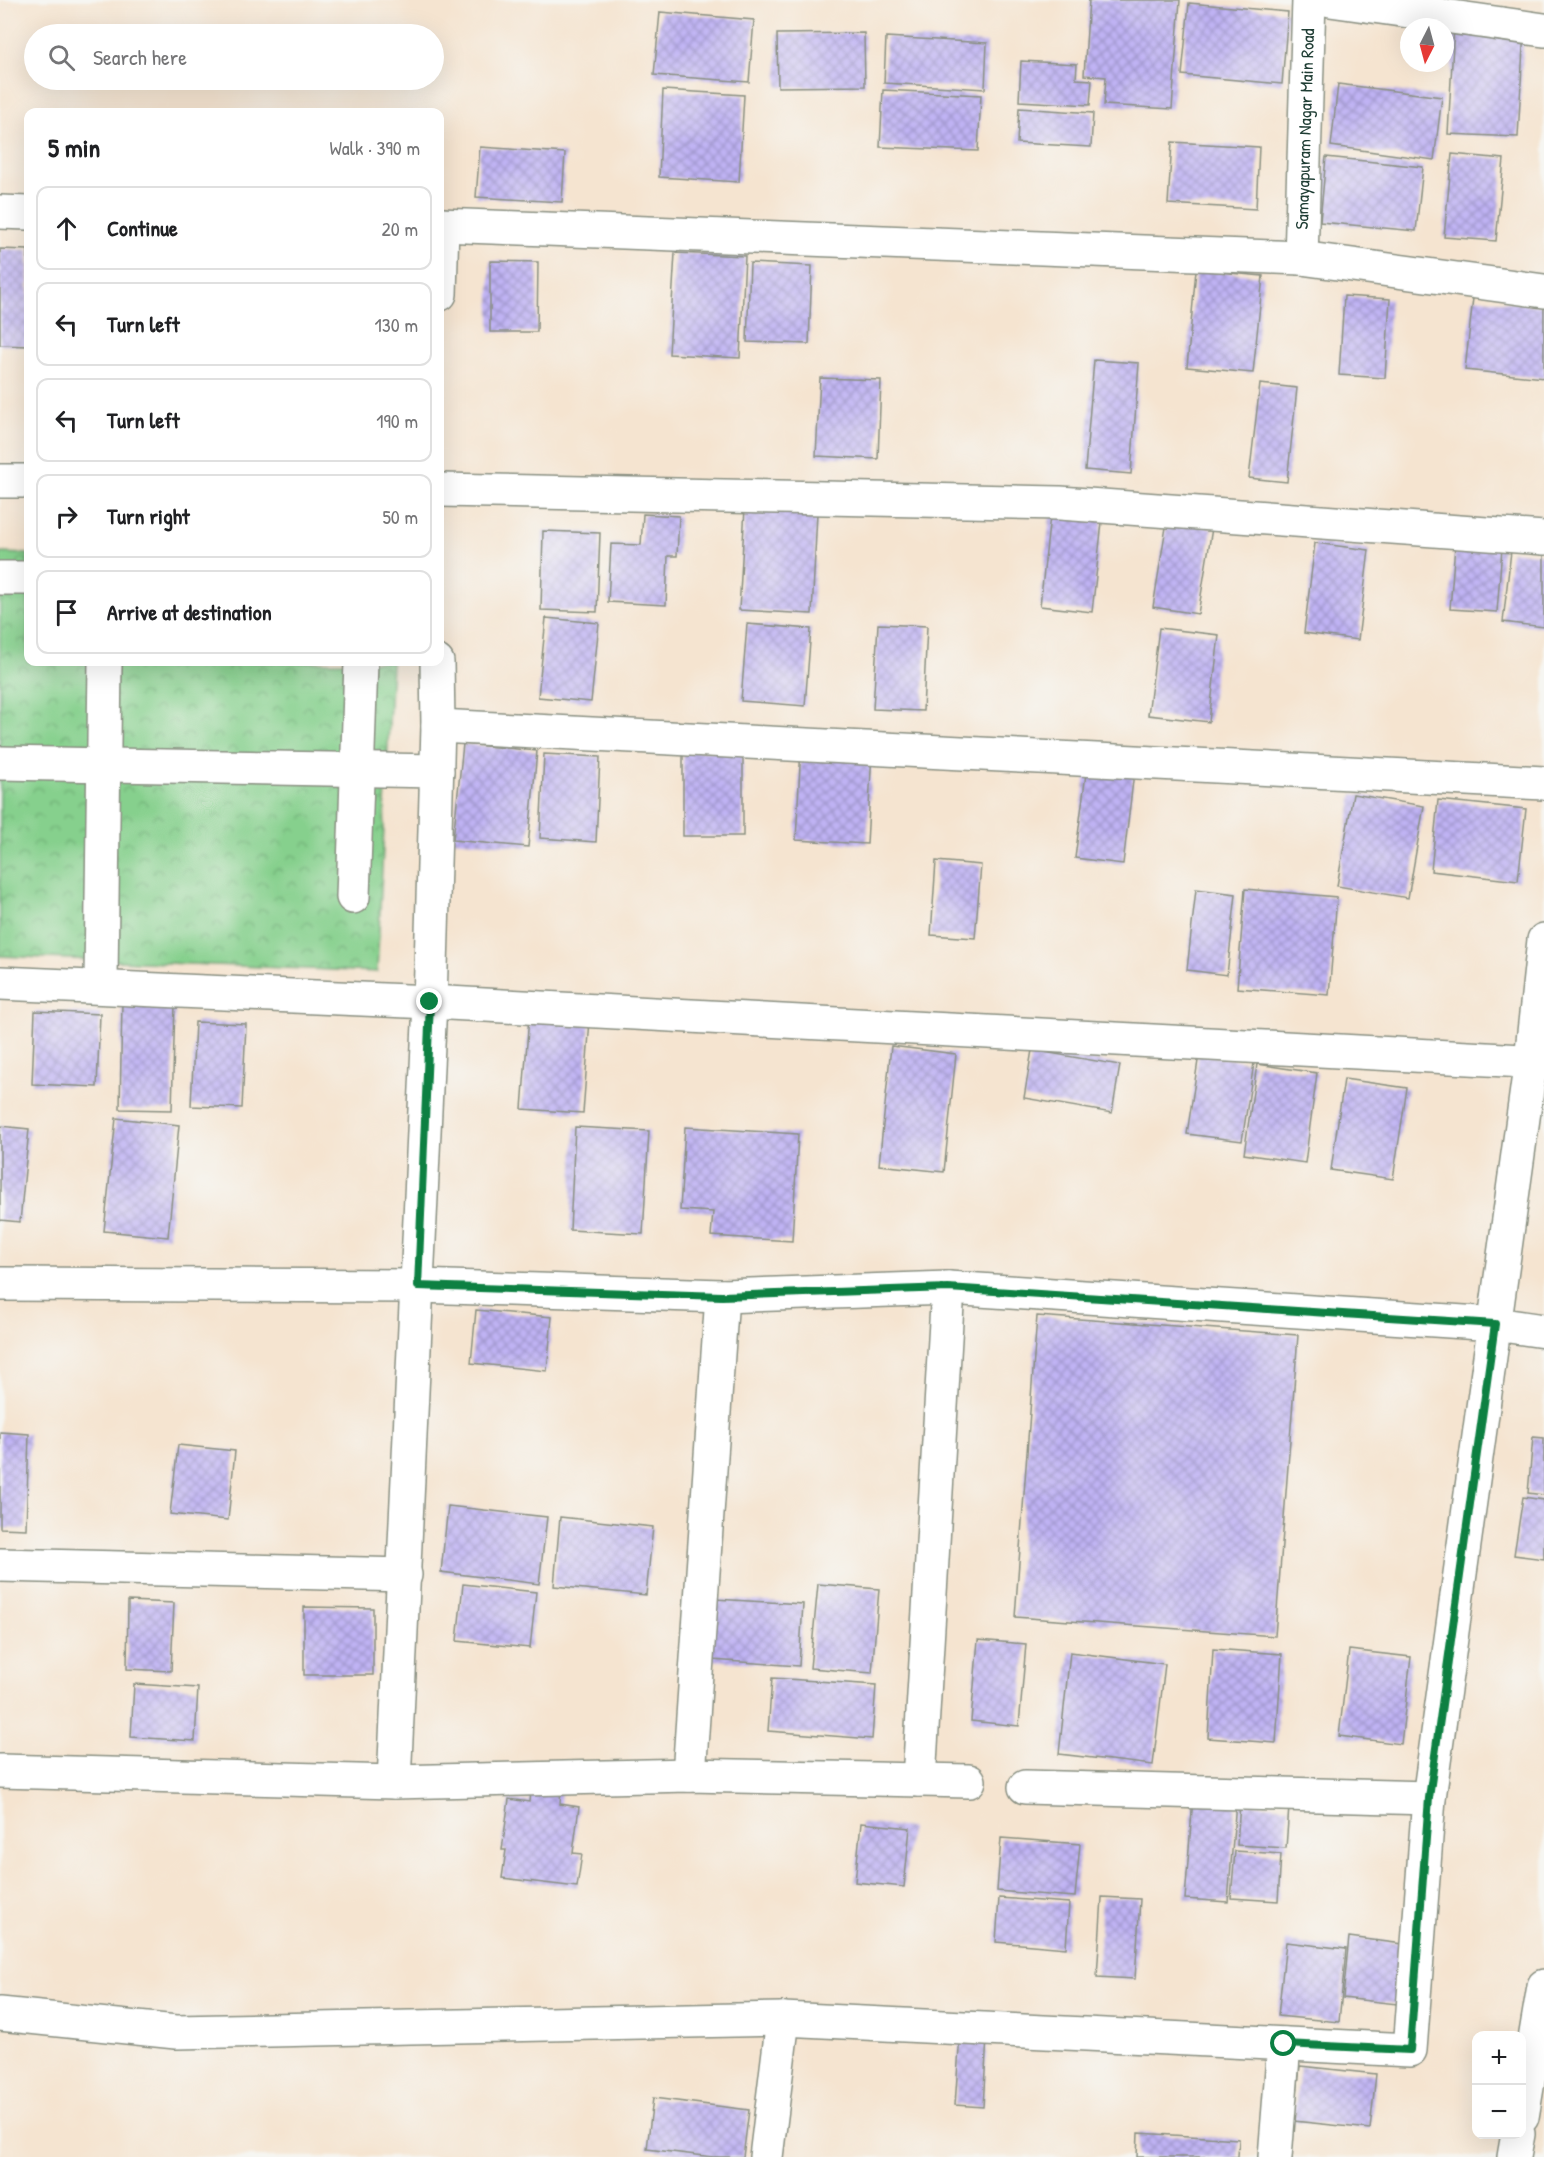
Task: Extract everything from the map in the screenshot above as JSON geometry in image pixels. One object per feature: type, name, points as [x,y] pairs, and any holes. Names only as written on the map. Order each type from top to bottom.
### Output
[{"type":"street","name":"Samayapuram Nagar Main Road","points":[[1301,258],[1309,0]]},
{"type":"street","points":[[1330,0],[1544,30]]},
{"type":"street","points":[[0,212],[24,213]]},
{"type":"street","points":[[444,225],[1301,258],[1544,291]]},
{"type":"street","points":[[0,481],[24,481]]},
{"type":"street","points":[[444,490],[1060,503],[1544,538]]},
{"type":"street","points":[[0,578],[24,578]]},
{"type":"street","points":[[101,979],[105,666]]},
{"type":"street","points":[[354,897],[361,666]]},
{"type":"street","points":[[394,1782],[430,1002],[438,726],[437,666]]},
{"type":"street","points":[[438,726],[1544,783]]},
{"type":"street","points":[[0,763],[437,771]]},
{"type":"street","points":[[0,2014],[176,2032],[783,2019],[1410,2050],[1429,1798],[1495,1324],[1537,1061],[1544,940]]},
{"type":"street","points":[[0,976],[327,985]]},
{"type":"street","points":[[0,983],[430,1002],[1537,1061]]},
{"type":"street","points":[[0,1284],[418,1286],[722,1296],[948,1288],[1495,1324],[1544,1331]]},
{"type":"street","points":[[919,1780],[948,1288]]},
{"type":"street","points":[[689,1775],[722,1296]]},
{"type":"street","points":[[0,1565],[405,1575]]},
{"type":"street","points":[[0,1771],[394,1782],[689,1775],[969,1781]]},
{"type":"street","points":[[1025,1787],[1429,1798]]},
{"type":"street","points":[[1526,2088],[1544,1986]]},
{"type":"street","points":[[766,2157],[783,2019]]},
{"type":"street","points":[[1275,2157],[1284,2044]]},
{"type":"street","points":[[1515,2157],[1517,2139]]},
{"type":"green space","points":[[0,553],[24,554],[24,666],[392,666],[377,972],[0,956]]},
{"type":"building","points":[[1089,0],[1180,0],[1172,109],[1104,105],[1106,77],[1084,75]]},
{"type":"building","points":[[1189,3],[1288,12],[1282,84],[1182,75]]},
{"type":"building","points":[[660,12],[754,20],[749,82],[654,75]]},
{"type":"building","points":[[1454,26],[1524,29],[1518,137],[1448,134],[1451,72],[1454,72]]},
{"type":"building","points":[[864,33],[865,86],[778,87],[777,34]]},
{"type":"building","points":[[886,37],[987,43],[985,89],[884,83]]},
{"type":"building","points":[[1021,61],[1077,64],[1076,79],[1092,80],[1090,105],[1019,101]]},
{"type":"building","points":[[1338,84],[1442,97],[1434,160],[1331,146]]},
{"type":"building","points":[[663,90],[744,95],[739,182],[659,177]]},
{"type":"building","points":[[883,90],[981,95],[978,151],[880,147]]},
{"type":"building","points":[[1019,108],[1093,113],[1091,147],[1017,143]]},
{"type":"building","points":[[1172,142],[1259,147],[1256,209],[1168,204]]},
{"type":"building","points":[[480,147],[565,153],[562,202],[476,197]]},
{"type":"building","points":[[1452,154],[1504,159],[1496,241],[1444,237]]},
{"type":"building","points":[[1326,157],[1423,167],[1416,231],[1320,222]]},
{"type":"building","points":[[0,249],[24,250],[24,346],[0,345]]},
{"type":"building","points":[[675,253],[745,256],[740,358],[669,354]]},
{"type":"building","points":[[490,261],[538,262],[537,332],[490,332]]},
{"type":"building","points":[[750,263],[812,266],[809,344],[747,342]]},
{"type":"building","points":[[1196,270],[1263,276],[1253,373],[1187,367]]},
{"type":"building","points":[[1344,296],[1390,299],[1385,378],[1339,375]]},
{"type":"building","points":[[1473,298],[1544,306],[1544,378],[1465,370]]},
{"type":"building","points":[[1094,360],[1139,363],[1131,474],[1085,470]]},
{"type":"building","points":[[820,378],[881,380],[878,459],[816,456]]},
{"type":"building","points":[[1260,384],[1297,388],[1287,482],[1249,478]]},
{"type":"building","points":[[1051,507],[1103,513],[1092,612],[1040,606]]},
{"type":"building","points":[[745,508],[817,513],[812,614],[739,610]]},
{"type":"building","points":[[643,514],[679,516],[677,556],[668,556],[666,605],[608,602],[611,544],[641,545]]},
{"type":"building","points":[[1167,521],[1212,528],[1198,614],[1153,607]]},
{"type":"building","points":[[543,531],[600,533],[597,612],[541,610]]},
{"type":"building","points":[[1315,543],[1369,550],[1358,640],[1304,633]]},
{"type":"building","points":[[1455,545],[1502,548],[1497,612],[1450,609]]},
{"type":"building","points":[[1511,551],[1544,555],[1544,627],[1503,622]]},
{"type":"building","points":[[546,618],[599,623],[591,702],[538,697]]},
{"type":"building","points":[[747,624],[811,629],[805,706],[741,701]]},
{"type":"building","points":[[878,624],[927,626],[923,711],[873,709]]},
{"type":"building","points":[[1159,628],[1219,635],[1209,722],[1148,715]]},
{"type":"building","points":[[463,744],[537,751],[528,847],[453,840]]},
{"type":"building","points":[[801,747],[872,751],[867,844],[796,840]]},
{"type":"building","points":[[683,751],[743,751],[743,836],[683,836]]},
{"type":"building","points":[[544,754],[600,757],[596,842],[540,838]]},
{"type":"building","points":[[1088,758],[1135,764],[1123,864],[1075,858]]},
{"type":"building","points":[[1353,794],[1424,806],[1408,898],[1337,886]]},
{"type":"building","points":[[1438,800],[1526,809],[1518,881],[1431,871]]},
{"type":"building","points":[[936,861],[981,865],[975,938],[931,935]]},
{"type":"building","points":[[1196,889],[1236,894],[1227,975],[1187,970]]},
{"type":"building","points":[[1245,889],[1337,897],[1329,995],[1237,988]]},
{"type":"building","points":[[122,1002],[175,1004],[172,1110],[120,1109]]},
{"type":"building","points":[[35,1011],[100,1014],[97,1087],[32,1084]]},
{"type":"building","points":[[529,1016],[590,1020],[583,1113],[522,1109]]},
{"type":"building","points":[[195,1022],[246,1024],[242,1108],[191,1106]]},
{"type":"building","points":[[891,1046],[956,1054],[944,1172],[879,1165]]},
{"type":"building","points":[[1032,1050],[1120,1065],[1112,1113],[1024,1098]]},
{"type":"building","points":[[1199,1054],[1254,1063],[1242,1141],[1187,1134]]},
{"type":"building","points":[[1257,1064],[1317,1073],[1305,1163],[1244,1154]]},
{"type":"building","points":[[1344,1079],[1407,1088],[1393,1179],[1331,1170]]},
{"type":"building","points":[[116,1118],[179,1125],[168,1237],[104,1231]]},
{"type":"building","points":[[0,1126],[29,1129],[20,1222],[0,1220]]},
{"type":"building","points":[[575,1127],[649,1131],[643,1234],[570,1230]]},
{"type":"building","points":[[685,1127],[798,1134],[792,1241],[711,1236],[713,1212],[680,1210]]},
{"type":"building","points":[[476,1310],[552,1317],[547,1371],[471,1363]]},
{"type":"building","points":[[1037,1316],[1298,1335],[1275,1636],[1015,1617]]},
{"type":"building","points":[[0,1432],[29,1434],[26,1529],[0,1528]]},
{"type":"building","points":[[1533,1437],[1544,1438],[1544,1495],[1528,1493]]},
{"type":"building","points":[[178,1445],[235,1451],[228,1520],[170,1514]]},
{"type":"building","points":[[1523,1497],[1544,1500],[1544,1559],[1514,1555]]},
{"type":"building","points":[[448,1506],[547,1517],[539,1584],[441,1572]]},
{"type":"building","points":[[560,1517],[653,1527],[646,1595],[554,1586]]},
{"type":"building","points":[[463,1584],[536,1592],[530,1648],[457,1641]]},
{"type":"building","points":[[818,1584],[879,1589],[872,1673],[810,1668]]},
{"type":"building","points":[[714,1599],[803,1604],[799,1666],[711,1660]]},
{"type":"building","points":[[128,1601],[174,1603],[171,1671],[127,1669]]},
{"type":"building","points":[[304,1607],[373,1608],[373,1675],[304,1675]]},
{"type":"building","points":[[978,1640],[1026,1644],[1019,1726],[971,1721]]},
{"type":"building","points":[[1213,1649],[1282,1654],[1276,1743],[1208,1738]]},
{"type":"building","points":[[1349,1650],[1411,1657],[1401,1744],[1339,1736]]},
{"type":"building","points":[[1070,1652],[1165,1664],[1153,1765],[1059,1754]]},
{"type":"building","points":[[772,1678],[876,1685],[872,1739],[768,1731]]},
{"type":"building","points":[[134,1684],[198,1688],[195,1741],[131,1737]]},
{"type":"building","points":[[531,1783],[561,1787],[560,1804],[579,1807],[573,1853],[582,1854],[577,1887],[502,1878],[506,1850],[502,1850],[509,1799],[529,1802]]},
{"type":"building","points":[[1193,1798],[1236,1801],[1228,1902],[1185,1899]]},
{"type":"building","points":[[1240,1803],[1289,1807],[1286,1848],[1237,1845]]},
{"type":"building","points":[[861,1823],[910,1828],[904,1887],[855,1882]]},
{"type":"building","points":[[1001,1838],[1080,1844],[1075,1897],[997,1891]]},
{"type":"building","points":[[1235,1851],[1281,1854],[1278,1901],[1231,1898]]},
{"type":"building","points":[[1102,1897],[1140,1899],[1135,1979],[1097,1977]]},
{"type":"building","points":[[999,1898],[1069,1903],[1066,1948],[996,1942]]},
{"type":"building","points":[[1349,1937],[1403,1944],[1397,2004],[1343,1998]]},
{"type":"building","points":[[1286,1942],[1346,1949],[1339,2022],[1278,2016]]},
{"type":"building","points":[[960,2035],[987,2037],[983,2107],[955,2105]]},
{"type":"building","points":[[1300,2066],[1376,2074],[1370,2129],[1294,2121]]},
{"type":"building","points":[[653,2098],[749,2110],[743,2157],[713,2157],[647,2149]]},
{"type":"building","points":[[1138,2133],[1239,2139],[1238,2157],[1137,2157]]},
{"type":"route","points":[[430,1002],[418,1286],[722,1296],[948,1288],[1495,1324],[1429,1798],[1410,2050],[1284,2044]]}]
